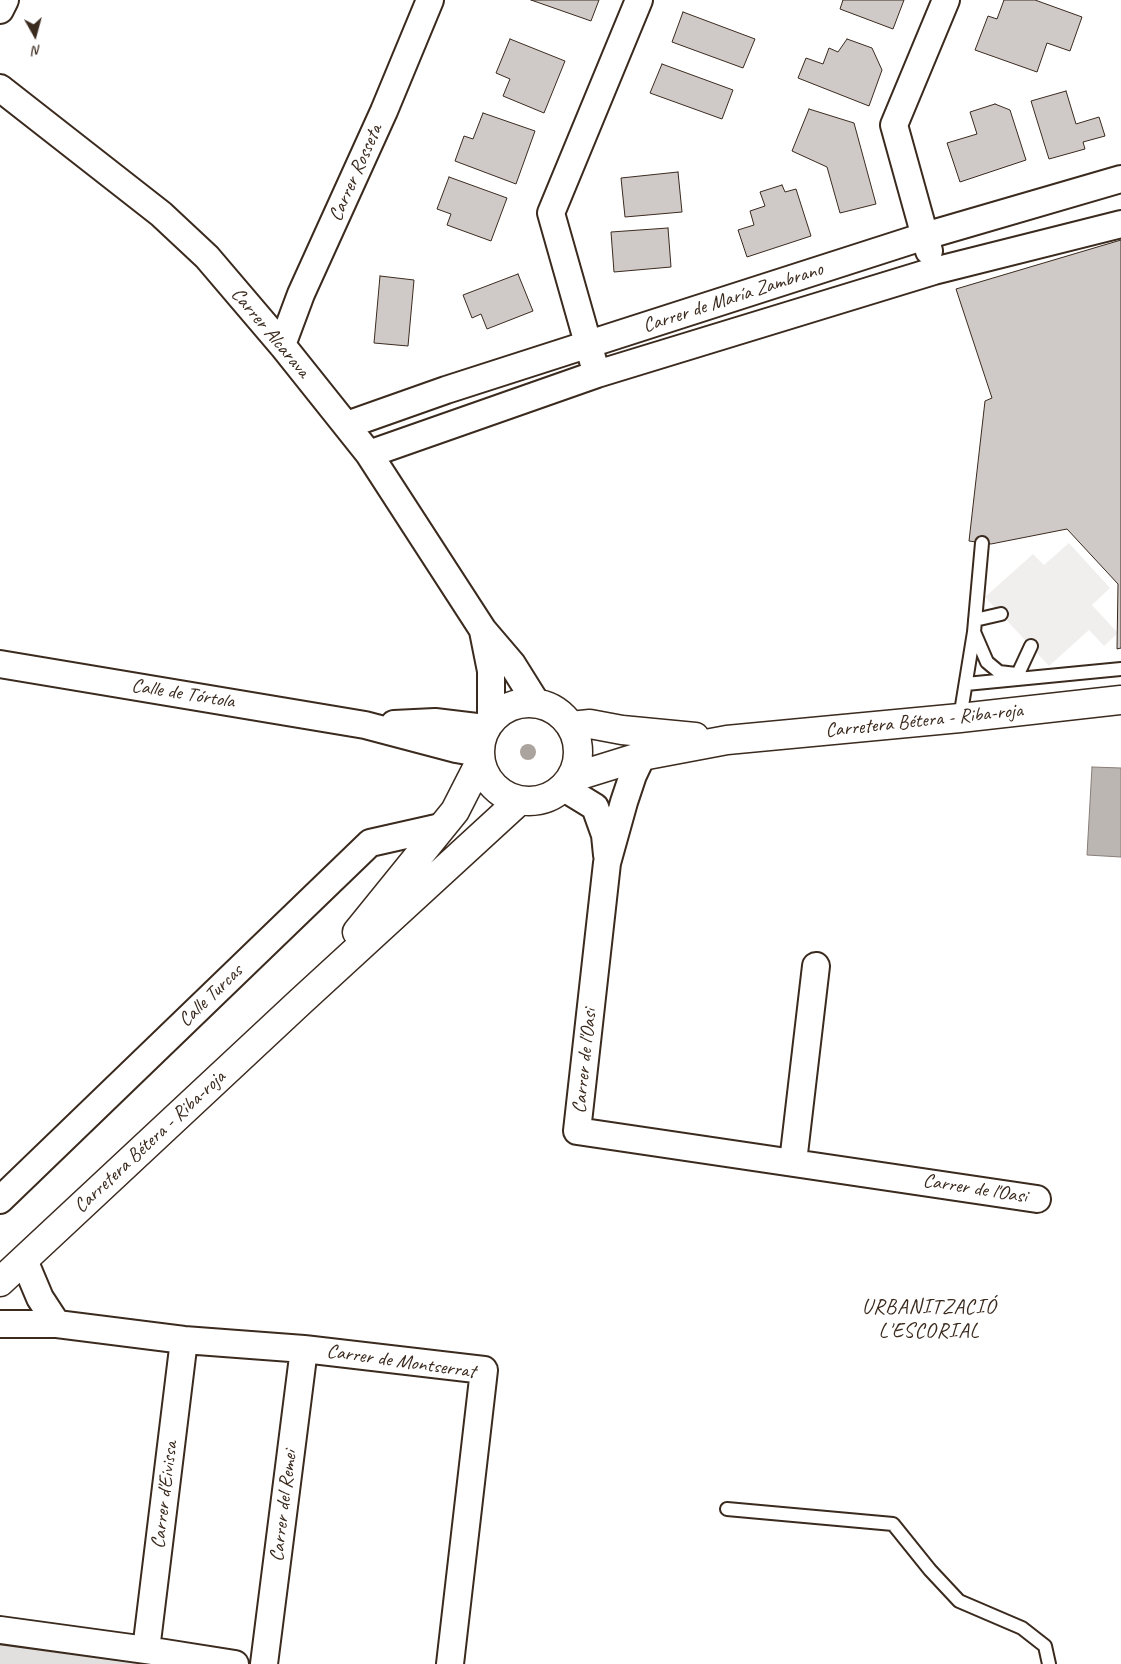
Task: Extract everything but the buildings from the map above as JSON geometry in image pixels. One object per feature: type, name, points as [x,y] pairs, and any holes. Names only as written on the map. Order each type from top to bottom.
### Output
[{"type":"main road","name":"Carretera Bétera - Riba-roja","points":[[567,783],[642,756],[727,740],[960,718],[1121,700]]},
{"type":"main road","points":[[524,703],[537,704],[556,711],[571,726],[576,738],[577,766],[567,783],[551,797],[535,802],[519,801],[505,796],[493,787],[485,776],[484,741],[501,711],[524,703]]},
{"type":"main road","name":"Carretera Bétera - Riba-roja","points":[[571,726],[590,724],[622,730],[727,740]]},
{"type":"main road","name":"Carretera Bétera - Riba-roja","points":[[300,1002],[455,811],[484,741]]},
{"type":"main road","name":"Carretera Bétera - Riba-roja","points":[[0,1282],[519,801]]},
{"type":"street","points":[[0,10],[5,0]]},
{"type":"street","name":"Carrer Rosseta","points":[[282,345],[301,294],[384,112],[430,0]]},
{"type":"street","points":[[597,374],[550,213],[639,0]]},
{"type":"street","points":[[934,271],[894,125],[946,0]]},
{"type":"street","name":"Carrer Alcarava","points":[[0,88],[161,214],[207,257],[282,345],[369,454],[483,630],[512,664],[537,704]]},
{"type":"street","name":"Carrer de María Zambrano","points":[[347,425],[446,390],[925,236],[1121,179]]},
{"type":"street","name":"Carrer de María Zambrano","points":[[369,454],[597,374],[934,271],[1121,224]]},
{"type":"street","name":"Carrer Alcarava","points":[[483,630],[490,671],[484,741]]},
{"type":"street","name":"Calle de Tórtola","points":[[0,664],[365,725],[435,722],[484,741]]},
{"type":"street","name":"Carrer de l'Oasi","points":[[642,756],[624,802],[607,863],[577,1131],[1037,1199]]},
{"type":"street","name":"Carrer de l'Oasi","points":[[567,783],[595,807],[605,835],[607,863]]},
{"type":"street","name":"Calle Turcas","points":[[0,1200],[370,843],[441,827]]},
{"type":"street","points":[[793,1162],[816,966]]},
{"type":"street","points":[[24,1260],[40,1298],[57,1324]]},
{"type":"street","name":"Carrer de Montserrat","points":[[0,1324],[57,1324],[184,1340],[304,1349],[484,1370],[450,1664]]},
{"type":"street","name":"Carrer d'Eivissa","points":[[146,1650],[184,1340]]},
{"type":"street","name":"Carrer del Remei","points":[[264,1664],[304,1349]]},
{"type":"street","points":[[0,1630],[235,1664]]},
{"type":"lane","points":[[960,718],[975,626],[982,543]]},
{"type":"lane","points":[[975,626],[1001,614]]},
{"type":"lane","points":[[975,626],[987,662],[999,672],[1036,678]]},
{"type":"lane","points":[[1018,674],[1031,646]]},
{"type":"lane","points":[[966,684],[1121,669]]},
{"type":"lane","points":[[727,1508],[893,1524],[958,1601],[1022,1628],[1045,1646],[1049,1664]]},
{"type":"shaded area","points":[[1069,543],[1110,588],[1092,605],[1118,633],[1104,646],[1089,630],[1049,666],[985,597],[1033,554],[1044,565]]},
{"type":"shaded area","points":[[1092,767],[1121,768],[1121,857],[1087,855]]},
{"type":"shaded area","points":[[0,1641],[146,1664],[0,1664]]},
{"type":"district","name":"URBANITZACIÓ L'ESCORIAL","points":[[929,1319]]}]
